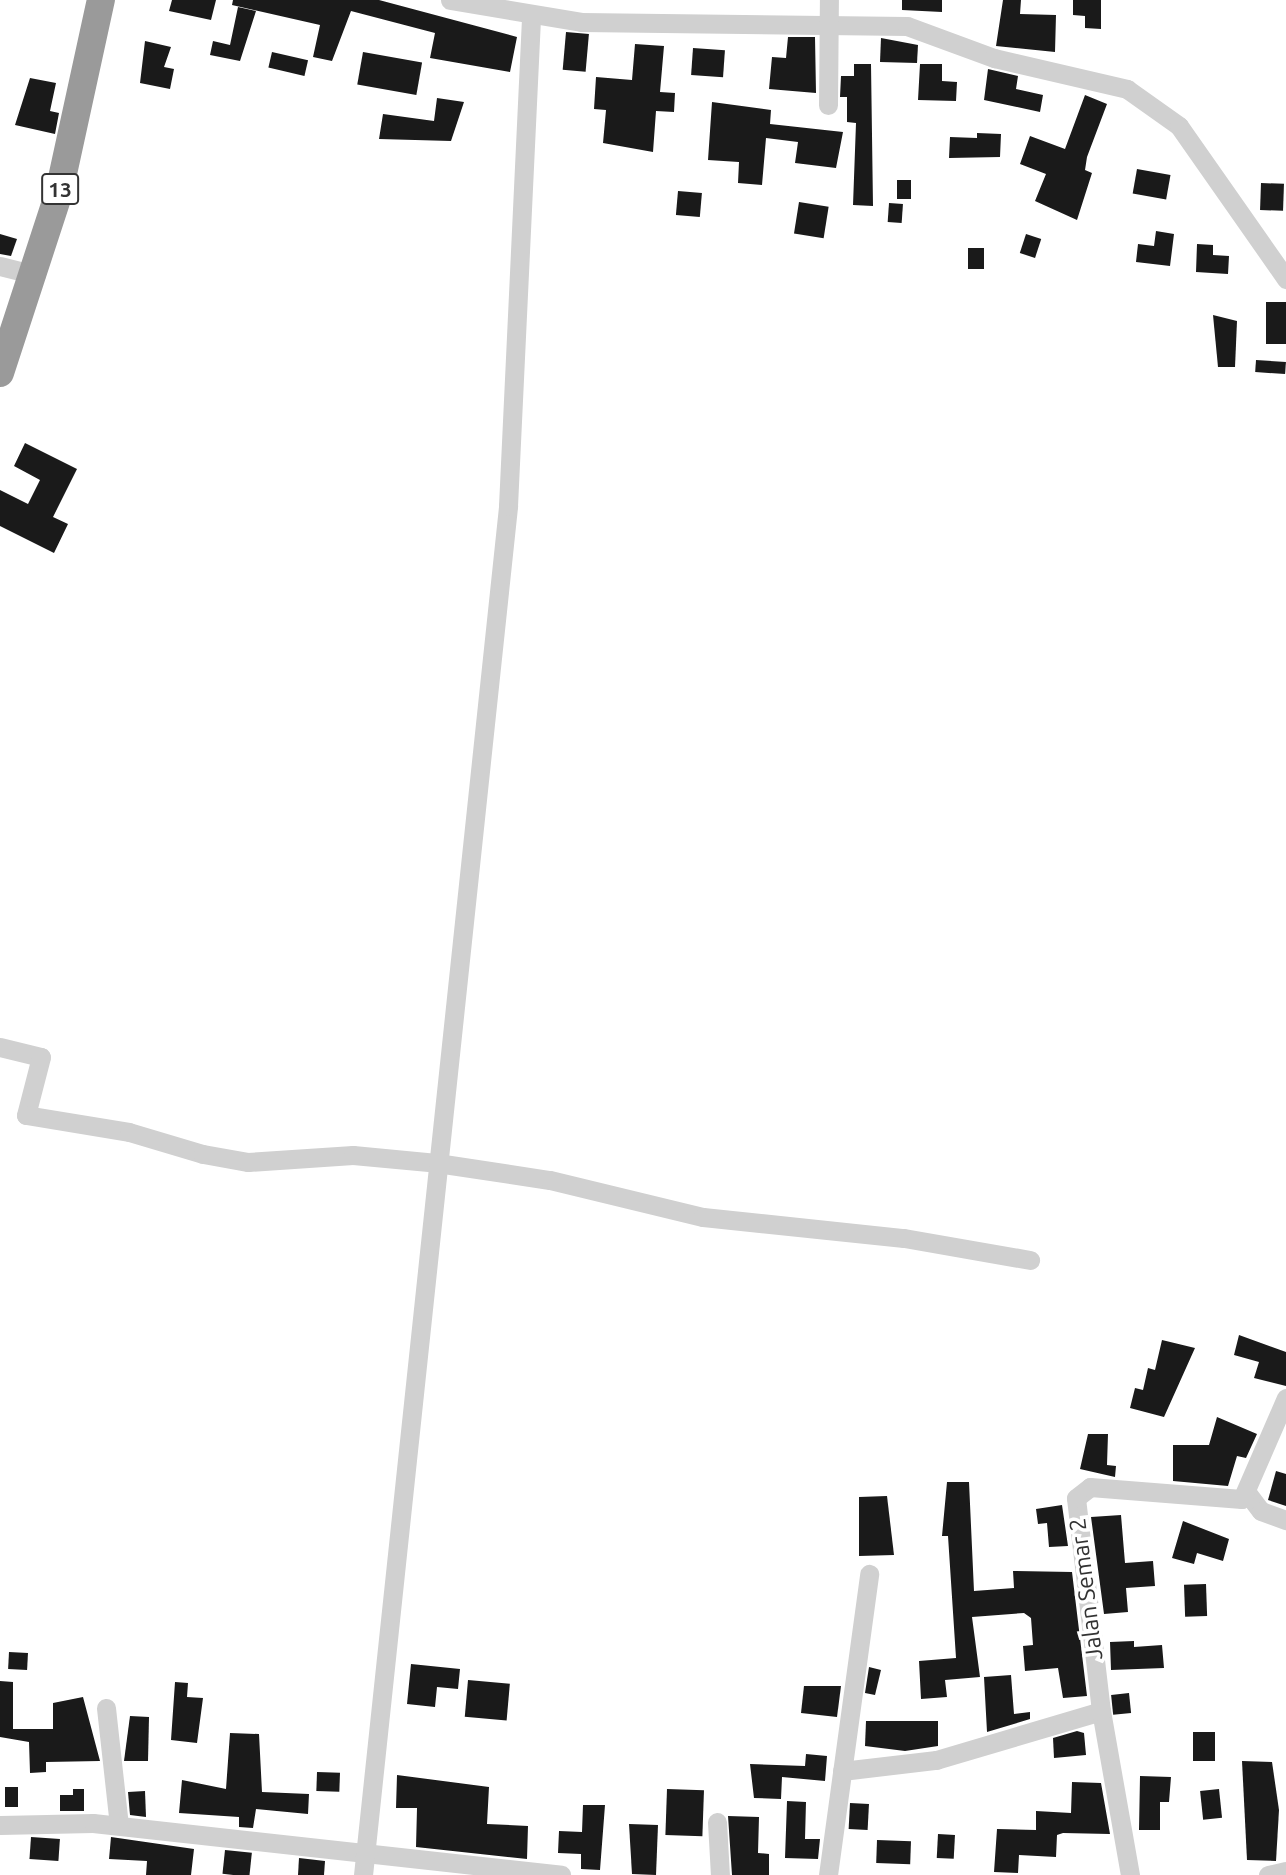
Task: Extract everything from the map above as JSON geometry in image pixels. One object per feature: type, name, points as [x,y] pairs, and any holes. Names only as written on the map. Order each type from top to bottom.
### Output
[{"type":"highway","name":"13","points":[[0,373],[36,275],[100,0]]},
{"type":"street","points":[[450,0],[520,10],[919,28],[993,58],[1097,79],[1156,104],[1179,126],[1286,279]]},
{"type":"street","points":[[828,106],[829,0]]},
{"type":"street","points":[[363,1875],[508,506],[520,10]]},
{"type":"street","points":[[0,266],[36,275]]},
{"type":"street","points":[[0,1047],[41,1057],[26,1115],[248,1162],[353,1155],[437,1163],[550,1180],[703,1217],[904,1238],[1030,1260]]},
{"type":"street","points":[[1286,1398],[1248,1494],[1261,1511],[1286,1520]]},
{"type":"street","name":"Jalan Semar 2","points":[[1129,1875],[1101,1711],[1079,1492],[1090,1487],[1236,1500],[1248,1494]]},
{"type":"street","points":[[828,1875],[869,1574]]},
{"type":"street","points":[[106,1707],[119,1825]]},
{"type":"street","points":[[842,1771],[936,1760],[1101,1711]]},
{"type":"street","points":[[717,1822],[720,1875]]},
{"type":"street","points":[[0,1825],[119,1825],[561,1875]]},
{"type":"street","points":[[1268,1875],[1286,1871]]},
{"type":"building","points":[[172,0],[216,0],[211,20],[169,11]]},
{"type":"building","points":[[233,0],[379,0],[517,37],[510,72],[430,58],[435,33],[351,11],[332,61],[313,57],[320,25],[232,5]]},
{"type":"building","points":[[902,0],[942,0],[942,12],[902,10]]},
{"type":"building","points":[[1003,0],[1021,0],[1020,14],[1056,15],[1055,52],[996,46]]},
{"type":"building","points":[[1073,0],[1101,0],[1101,29],[1085,28],[1085,16],[1073,15]]},
{"type":"building","points":[[238,7],[256,11],[240,61],[210,55],[213,41],[230,45]]},
{"type":"building","points":[[566,32],[589,34],[586,72],[563,70]]},
{"type":"building","points":[[788,37],[815,37],[816,93],[769,89],[772,57],[786,58]]},
{"type":"building","points":[[881,38],[918,45],[917,63],[880,62]]},
{"type":"building","points":[[145,41],[171,47],[164,67],[174,69],[170,89],[140,83]]},
{"type":"building","points":[[635,44],[664,46],[660,92],[675,93],[674,112],[656,111],[653,152],[603,143],[606,110],[594,109],[596,77],[632,80]]},
{"type":"building","points":[[693,48],[725,50],[723,77],[691,75]]},
{"type":"building","points":[[272,52],[308,60],[304,76],[268,68]]},
{"type":"building","points":[[363,52],[422,62],[416,95],[357,84]]},
{"type":"building","points":[[854,64],[871,64],[873,206],[853,205],[856,123],[847,122],[847,97],[840,97],[841,76],[854,76]]},
{"type":"building","points":[[920,64],[942,64],[942,81],[957,82],[956,101],[918,100]]},
{"type":"building","points":[[988,69],[1018,76],[1016,89],[1043,95],[1040,112],[984,100]]},
{"type":"building","points":[[30,78],[56,83],[50,111],[59,113],[55,134],[15,125]]},
{"type":"building","points":[[1085,95],[1107,104],[1087,157],[1085,170],[1092,173],[1077,220],[1035,201],[1046,174],[1020,164],[1030,136],[1065,149]]},
{"type":"building","points":[[437,98],[464,102],[451,141],[379,139],[383,114],[434,121]]},
{"type":"building","points":[[712,102],[771,110],[770,124],[843,132],[836,168],[795,163],[798,142],[766,138],[762,185],[738,183],[739,162],[708,160]]},
{"type":"building","points":[[977,133],[1001,134],[1000,157],[949,158],[950,137],[977,138]]},
{"type":"building","points":[[1137,169],[1170,175],[1166,200],[1133,194]]},
{"type":"building","points":[[897,180],[911,180],[911,199],[897,199]]},
{"type":"building","points":[[1261,183],[1284,184],[1283,211],[1260,210]]},
{"type":"building","points":[[678,191],[702,193],[700,217],[676,215]]},
{"type":"building","points":[[799,202],[829,207],[824,238],[794,234]]},
{"type":"building","points":[[889,203],[903,204],[902,223],[888,222]]},
{"type":"building","points":[[1156,231],[1174,234],[1170,266],[1136,262],[1138,244],[1154,246]]},
{"type":"building","points":[[0,234],[17,239],[11,256],[0,254]]},
{"type":"building","points":[[1026,234],[1041,239],[1035,258],[1020,253]]},
{"type":"building","points":[[1197,244],[1213,245],[1213,255],[1229,256],[1228,274],[1196,272]]},
{"type":"building","points":[[968,248],[984,248],[984,269],[968,269]]},
{"type":"building","points":[[1266,302],[1286,302],[1286,344],[1266,344]]},
{"type":"building","points":[[1213,315],[1237,321],[1235,367],[1218,367]]},
{"type":"building","points":[[1256,360],[1286,362],[1285,374],[1255,372]]},
{"type":"building","points":[[25,443],[77,469],[53,517],[68,524],[54,553],[0,526],[0,490],[28,504],[40,480],[14,466]]},
{"type":"building","points":[[1239,1335],[1286,1352],[1286,1386],[1254,1378],[1259,1362],[1234,1355]]},
{"type":"building","points":[[1162,1340],[1195,1348],[1164,1417],[1130,1408],[1135,1388],[1143,1390],[1148,1368],[1155,1370]]},
{"type":"building","points":[[1217,1417],[1257,1434],[1246,1458],[1237,1456],[1228,1486],[1173,1481],[1173,1445],[1209,1445]]},
{"type":"building","points":[[1088,1434],[1108,1434],[1107,1465],[1116,1466],[1115,1477],[1080,1469]]},
{"type":"building","points":[[1276,1471],[1286,1474],[1286,1506],[1268,1500]]},
{"type":"building","points":[[947,1482],[969,1482],[974,1591],[1014,1588],[1013,1571],[1072,1572],[1087,1696],[1063,1698],[1058,1668],[1025,1671],[1023,1646],[1033,1645],[1031,1618],[1024,1613],[972,1617],[980,1677],[945,1680],[947,1697],[921,1699],[919,1661],[956,1658],[948,1536],[942,1536]]},
{"type":"building","points":[[887,1496],[894,1555],[859,1556],[859,1497]]},
{"type":"building","points":[[1062,1505],[1068,1546],[1049,1547],[1047,1523],[1038,1524],[1036,1509]]},
{"type":"building","points":[[1121,1515],[1125,1563],[1153,1561],[1155,1586],[1126,1588],[1128,1612],[1104,1614],[1091,1517]]},
{"type":"building","points":[[1183,1521],[1229,1539],[1223,1561],[1197,1553],[1194,1564],[1172,1558]]},
{"type":"building","points":[[1206,1584],[1207,1616],[1185,1617],[1184,1585]]},
{"type":"building","points":[[1134,1641],[1134,1647],[1162,1645],[1164,1668],[1111,1670],[1110,1642]]},
{"type":"building","points":[[9,1652],[28,1653],[27,1670],[8,1669]]},
{"type":"building","points":[[411,1664],[460,1669],[458,1689],[437,1687],[435,1707],[407,1704]]},
{"type":"building","points":[[869,1667],[881,1670],[875,1695],[865,1693]]},
{"type":"building","points":[[1011,1675],[1014,1714],[1030,1712],[1030,1719],[987,1732],[984,1677]]},
{"type":"building","points":[[468,1680],[510,1684],[507,1721],[465,1717]]},
{"type":"building","points":[[0,1681],[13,1682],[13,1729],[53,1729],[53,1703],[83,1697],[100,1761],[46,1762],[46,1772],[30,1773],[29,1742],[0,1737]]},
{"type":"building","points":[[175,1682],[188,1683],[187,1697],[203,1698],[197,1743],[171,1740]]},
{"type":"building","points":[[804,1686],[841,1686],[837,1717],[801,1713]]},
{"type":"building","points":[[1129,1693],[1131,1713],[1113,1715],[1111,1695]]},
{"type":"building","points":[[130,1716],[149,1717],[148,1761],[124,1761]]},
{"type":"building","points":[[866,1721],[938,1721],[938,1746],[905,1751],[865,1746]]},
{"type":"building","points":[[1077,1731],[1084,1733],[1086,1755],[1054,1758],[1053,1738]]},
{"type":"building","points":[[1193,1732],[1215,1732],[1215,1761],[1193,1761]]},
{"type":"building","points":[[230,1733],[259,1734],[262,1792],[309,1794],[308,1814],[256,1809],[253,1828],[239,1827],[239,1817],[179,1813],[182,1780],[226,1789]]},
{"type":"building","points":[[806,1754],[827,1756],[825,1781],[782,1777],[781,1799],[754,1798],[750,1764],[805,1766]]},
{"type":"building","points":[[1242,1761],[1272,1762],[1279,1810],[1276,1861],[1247,1860]]},
{"type":"building","points":[[317,1772],[340,1773],[339,1792],[316,1791]]},
{"type":"building","points":[[397,1775],[489,1787],[487,1824],[528,1826],[527,1859],[416,1847],[417,1808],[396,1808]]},
{"type":"building","points":[[1140,1776],[1171,1777],[1169,1802],[1160,1802],[1160,1830],[1139,1830]]},
{"type":"building","points":[[1072,1782],[1101,1783],[1110,1834],[1063,1833],[1057,1835],[1056,1857],[1019,1855],[1018,1873],[994,1872],[997,1829],[1036,1830],[1036,1811],[1071,1813]]},
{"type":"building","points":[[5,1787],[18,1787],[18,1807],[5,1807]]},
{"type":"building","points":[[73,1789],[84,1789],[84,1811],[60,1811],[60,1795],[73,1795]]},
{"type":"building","points":[[667,1789],[704,1790],[702,1836],[665,1835]]},
{"type":"building","points":[[1219,1789],[1222,1818],[1203,1820],[1200,1791]]},
{"type":"building","points":[[145,1791],[146,1817],[130,1815],[128,1792]]},
{"type":"building","points":[[787,1801],[806,1802],[805,1839],[820,1839],[818,1859],[785,1858]]},
{"type":"building","points":[[850,1803],[869,1804],[868,1830],[849,1829]]},
{"type":"building","points":[[583,1805],[605,1805],[600,1870],[581,1869],[581,1854],[558,1853],[559,1831],[582,1832]]},
{"type":"building","points":[[728,1816],[759,1817],[758,1853],[769,1854],[769,1875],[732,1875]]},
{"type":"building","points":[[629,1824],[658,1825],[656,1875],[632,1874]]},
{"type":"building","points":[[938,1834],[955,1835],[954,1859],[937,1858]]},
{"type":"building","points":[[31,1837],[60,1839],[58,1861],[29,1859]]},
{"type":"building","points":[[111,1837],[194,1849],[191,1875],[146,1875],[147,1861],[109,1859]]},
{"type":"building","points":[[877,1840],[911,1841],[910,1864],[876,1863]]},
{"type":"building","points":[[225,1850],[252,1853],[250,1875],[222,1874]]},
{"type":"building","points":[[299,1858],[325,1861],[324,1875],[298,1875]]}]
